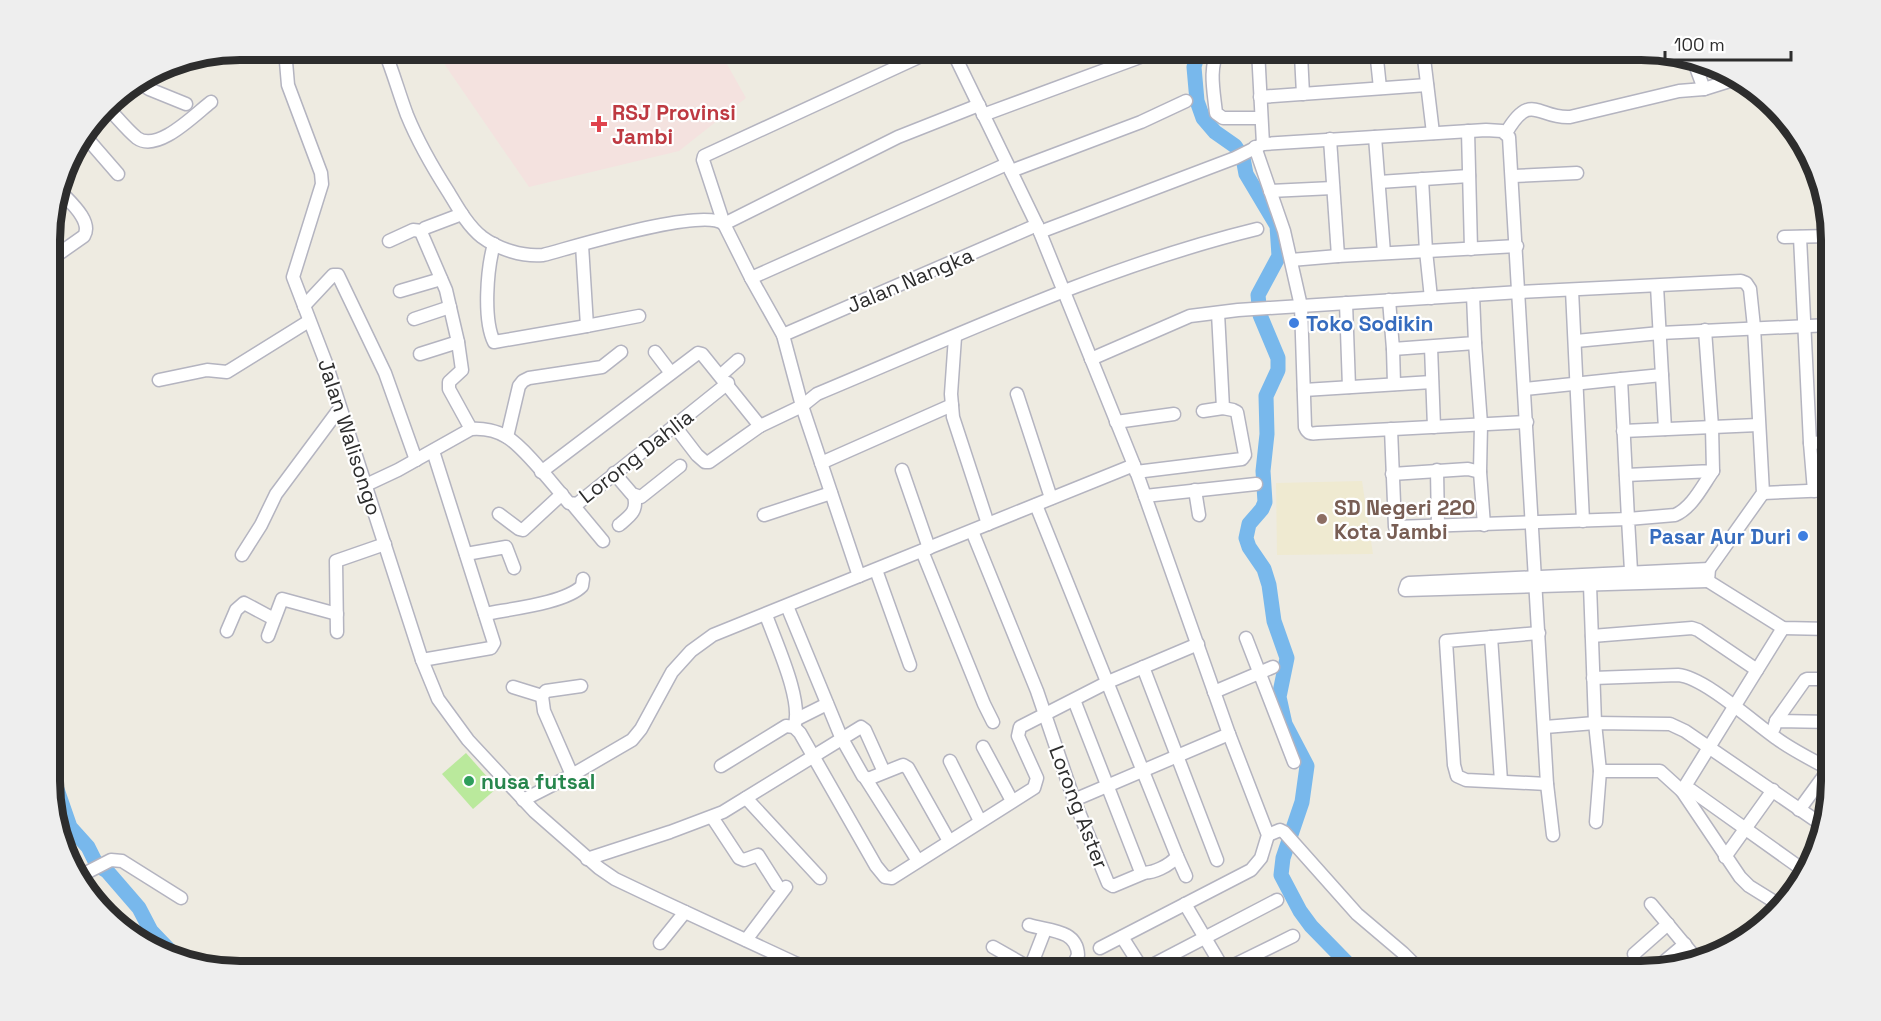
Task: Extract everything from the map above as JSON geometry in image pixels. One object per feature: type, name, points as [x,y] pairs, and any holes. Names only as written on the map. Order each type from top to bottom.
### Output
[{"type":"street","name":"Jalan Walisongo","points":[[286,60],[288,85],[321,173],[322,184],[293,273],[326,363],[422,660],[445,711],[468,740],[523,800],[587,859],[615,879],[746,940],[783,961]]},
{"type":"street","points":[[388,60],[419,142],[462,214],[481,236],[494,244],[533,256],[678,222],[717,220],[724,224]]},
{"type":"street","points":[[859,576],[802,406],[783,335],[724,224],[704,156],[912,60]]},
{"type":"street","points":[[961,60],[981,110],[1038,228],[1135,468],[1229,734],[1268,835],[1261,858],[1251,870],[1100,948]]},
{"type":"street","points":[[724,224],[898,137],[1129,60]]},
{"type":"street","points":[[1216,60],[1213,74],[1216,113],[1222,118],[1261,118]]},
{"type":"street","points":[[1258,60],[1261,118],[1250,151],[1270,190],[1284,231],[1301,306],[1305,428],[1310,434],[1527,422]]},
{"type":"street","points":[[1301,60],[1304,94]]},
{"type":"street","points":[[1377,60],[1380,88]]},
{"type":"street","points":[[1424,60],[1433,133]]},
{"type":"street","points":[[1697,69],[1704,88]]},
{"type":"street","points":[[1553,835],[1547,783],[1511,143],[1506,133],[1529,109],[1570,117],[1726,82]]},
{"type":"street","points":[[1260,97],[1427,85]]},
{"type":"street","points":[[146,87],[186,104]]},
{"type":"street","points":[[113,113],[137,138],[147,141],[171,134],[210,102]]},
{"type":"street","points":[[751,278],[1009,167],[1141,122],[1186,102]]},
{"type":"street","name":"Jalan Nangka","points":[[783,335],[1038,228],[1250,151],[1330,139],[1497,130],[1506,133]]},
{"type":"street","points":[[1468,131],[1471,249]]},
{"type":"street","points":[[1376,136],[1384,253]]},
{"type":"street","points":[[1330,139],[1338,256]]},
{"type":"street","points":[[89,141],[118,174]]},
{"type":"street","points":[[1513,176],[1577,173]]},
{"type":"street","points":[[1379,182],[1469,176]]},
{"type":"street","points":[[1422,179],[1431,298]]},
{"type":"street","points":[[1270,190],[1334,188]]},
{"type":"street","points":[[60,253],[84,236],[87,228],[81,216],[65,197]]},
{"type":"street","points":[[389,241],[413,230],[422,231],[462,214]]},
{"type":"street","points":[[674,425],[697,455],[705,462],[710,462],[760,426],[802,406],[817,394],[1064,292],[1212,240],[1257,229]]},
{"type":"street","points":[[422,231],[423,240],[441,279],[458,342],[462,370],[448,386],[471,429]]},
{"type":"street","points":[[1784,237],[1821,236]]},
{"type":"street","points":[[1800,237],[1814,491]]},
{"type":"street","points":[[494,244],[488,273],[489,324],[493,341],[500,342],[639,316]]},
{"type":"street","points":[[582,245],[587,326]]},
{"type":"street","points":[[1291,260],[1517,246]]},
{"type":"street","points":[[304,306],[333,275],[338,275],[385,373],[416,460]]},
{"type":"street","points":[[400,291],[441,279]]},
{"type":"street","points":[[1091,359],[1188,316],[1238,310],[1389,300],[1741,281],[1746,283],[1750,289],[1754,327],[1762,493],[1708,575]]},
{"type":"street","points":[[1657,286],[1665,429]]},
{"type":"street","points":[[1572,290],[1583,521]]},
{"type":"street","points":[[1473,295],[1484,525]]},
{"type":"street","points":[[1389,300],[1394,384]]},
{"type":"street","points":[[1346,303],[1349,387]]},
{"type":"street","points":[[414,319],[450,307]]},
{"type":"street","points":[[1218,313],[1223,408]]},
{"type":"street","points":[[159,380],[207,370],[227,372],[309,321]]},
{"type":"street","points":[[1576,341],[1705,330],[1821,325]]},
{"type":"street","points":[[1391,429],[1395,527],[1533,524],[1675,515],[1680,513],[1697,494],[1713,471],[1705,330]]},
{"type":"street","points":[[955,337],[951,394],[953,417],[988,524]]},
{"type":"street","points":[[420,354],[458,342]]},
{"type":"street","points":[[1393,349],[1474,343]]},
{"type":"street","points":[[1431,347],[1434,427]]},
{"type":"street","points":[[366,485],[471,429],[486,429],[507,437],[519,386],[523,381],[602,367],[621,352]]},
{"type":"street","points":[[655,352],[671,373]]},
{"type":"street","points":[[541,472],[700,353],[724,379],[760,426]]},
{"type":"street","name":"Lorong Dahlia","points":[[507,437],[573,505],[579,503],[674,425],[724,379],[738,360]]},
{"type":"street","points":[[1525,389],[1662,375]]},
{"type":"street","points":[[1621,379],[1631,571]]},
{"type":"street","points":[[1304,390],[1432,382]]},
{"type":"street","points":[[1017,394],[1052,498]]},
{"type":"street","points":[[821,463],[952,405]]},
{"type":"street","points":[[242,555],[261,525],[276,494],[340,408]]},
{"type":"street","points":[[523,800],[572,775],[626,744],[637,735],[672,672],[690,651],[713,635],[1052,498],[1135,468],[1242,459],[1245,455],[1238,415],[1233,410],[1223,408],[1203,411]]},
{"type":"street","points":[[1116,423],[1174,414]]},
{"type":"street","points":[[1623,431],[1758,425]]},
{"type":"street","points":[[1810,443],[1821,442]]},
{"type":"street","points":[[422,660],[493,647],[494,643],[433,451]]},
{"type":"street","points":[[634,496],[641,497],[680,466]]},
{"type":"street","points":[[1392,474],[1471,469],[1480,472]]},
{"type":"street","points":[[902,470],[926,550],[984,704],[993,722]]},
{"type":"street","points":[[1437,470],[1438,526]]},
{"type":"street","points":[[1626,475],[1713,471]]},
{"type":"street","points":[[614,473],[634,496],[636,504],[634,512],[619,525]]},
{"type":"street","points":[[1144,496],[1256,484]]},
{"type":"street","points":[[1195,490],[1199,515]]},
{"type":"street","points":[[1762,493],[1821,491]]},
{"type":"street","points":[[764,515],[831,493]]},
{"type":"street","points":[[466,554],[506,547],[521,530],[538,518],[561,494]]},
{"type":"street","points":[[573,505],[603,541]]},
{"type":"street","points":[[1036,505],[1186,876]]},
{"type":"street","points":[[499,514],[521,530]]},
{"type":"street","name":"Lorong Aster","points":[[972,531],[1044,714],[1074,800],[1108,883],[1113,886],[1125,883],[1144,873]]},
{"type":"street","points":[[337,632],[336,561],[385,544]]},
{"type":"street","points":[[506,547],[514,568]]},
{"type":"street","points":[[876,570],[910,665]]},
{"type":"street","points":[[1536,582],[1409,583],[1405,590],[1574,580],[1631,571],[1708,575],[1783,628],[1821,629]]},
{"type":"street","points":[[1574,580],[1590,585],[1708,575]]},
{"type":"street","points":[[485,614],[549,602],[567,596],[579,590],[583,579]]},
{"type":"street","points":[[1590,585],[1595,723],[1600,771],[1596,822]]},
{"type":"street","points":[[268,636],[282,599],[337,614]]},
{"type":"street","points":[[227,631],[236,610],[244,603],[274,619]]},
{"type":"street","points":[[786,606],[841,737],[918,861]]},
{"type":"street","points":[[766,615],[795,699],[795,723],[858,838],[885,877],[892,878],[1034,788],[1037,778],[1018,736],[1020,727],[1108,682],[1198,644]]},
{"type":"street","points":[[1592,636],[1692,628],[1757,670]]},
{"type":"street","points":[[1682,791],[1783,628]]},
{"type":"street","points":[[1539,633],[1446,641],[1457,776],[1466,780],[1547,783]]},
{"type":"street","points":[[1491,636],[1500,781]]},
{"type":"street","points":[[1246,638],[1294,762]]},
{"type":"street","points":[[1143,667],[1217,860]]},
{"type":"street","points":[[1214,692],[1273,667]]},
{"type":"street","points":[[1593,678],[1684,675],[1735,706],[1778,740],[1821,764]]},
{"type":"street","points":[[1778,740],[1774,729],[1776,721],[1805,680],[1821,679]]},
{"type":"street","points":[[572,775],[544,711],[542,696],[546,691],[581,686]]},
{"type":"street","points":[[513,687],[542,696]]},
{"type":"street","points":[[1074,699],[1141,872],[1149,873],[1173,862],[1177,856]]},
{"type":"street","points":[[721,766],[827,704]]},
{"type":"street","points":[[1776,721],[1821,722]]},
{"type":"street","points":[[1545,727],[1595,723],[1670,724],[1685,731],[1816,821]]},
{"type":"street","points":[[587,859],[712,817],[841,737],[863,727],[884,772]]},
{"type":"street","points":[[1074,800],[1229,734]]},
{"type":"street","points":[[983,747],[1012,801]]},
{"type":"street","points":[[950,761],[980,821]]},
{"type":"street","points":[[866,778],[903,765],[908,768],[950,841]]},
{"type":"street","points":[[1600,771],[1660,771],[1682,791],[1725,857],[1749,886],[1774,902]]},
{"type":"street","points":[[1799,810],[1821,780]]},
{"type":"street","points":[[1682,791],[1691,790],[1799,867]]},
{"type":"street","points":[[1725,857],[1773,790]]},
{"type":"street","points":[[746,798],[820,878]]},
{"type":"street","points":[[712,817],[739,858],[744,860],[758,855],[782,886],[746,940]]},
{"type":"street","points":[[1268,835],[1280,830],[1286,833],[1357,914],[1411,961]]},
{"type":"street","points":[[86,873],[111,860],[122,861],[181,898]]},
{"type":"street","points":[[1163,961],[1277,900]]},
{"type":"street","points":[[1185,904],[1218,961]]},
{"type":"street","points":[[1651,904],[1692,953]]},
{"type":"street","points":[[660,943],[685,912]]},
{"type":"street","points":[[1634,954],[1668,924]]},
{"type":"street","points":[[1029,925],[1067,933],[1078,950],[1075,961]]},
{"type":"street","points":[[1033,961],[1045,930]]},
{"type":"street","points":[[1243,961],[1293,936]]},
{"type":"street","points":[[1122,937],[1138,961]]},
{"type":"street","points":[[1667,959],[1685,944]]},
{"type":"street","points":[[993,947],[1015,961]]},
{"type":"shaded area","name":"RSJ Provinsi Jambi","points":[[447,60],[725,60],[746,98],[679,151],[529,187],[445,65]]},
{"type":"shaded area","name":"SD Negeri 220 Kota Jambi","points":[[1362,481],[1373,554],[1277,555],[1276,483]]},
{"type":"green space","name":"nusa futsal","points":[[466,753],[497,788],[473,809],[442,774]]},
{"type":"waterway","points":[[1196,60],[1194,67],[1197,101],[1203,118],[1215,132],[1235,146],[1243,158],[1246,174],[1277,226],[1279,256],[1258,295],[1260,315],[1278,358],[1278,370],[1266,396],[1267,434],[1263,471],[1265,502],[1249,524],[1246,538],[1249,547],[1264,569],[1269,585],[1274,621],[1287,658],[1279,697],[1285,724],[1307,766],[1302,802],[1283,858],[1281,875],[1300,911],[1311,926],[1345,961]]},
{"type":"waterway","points":[[62,804],[70,827],[88,847],[97,865],[107,871],[139,908],[151,931],[163,943]]},
{"type":"place","name":"RSJ Provinsi Jambi","points":[[599,124]]},
{"type":"place","name":"Toko Sodikin","points":[[1294,323]]},
{"type":"place","name":"SD Negeri 220 Kota Jambi","points":[[1322,519]]},
{"type":"place","name":"Pasar Aur Duri","points":[[1803,536]]},
{"type":"place","name":"nusa futsal","points":[[469,781]]}]
